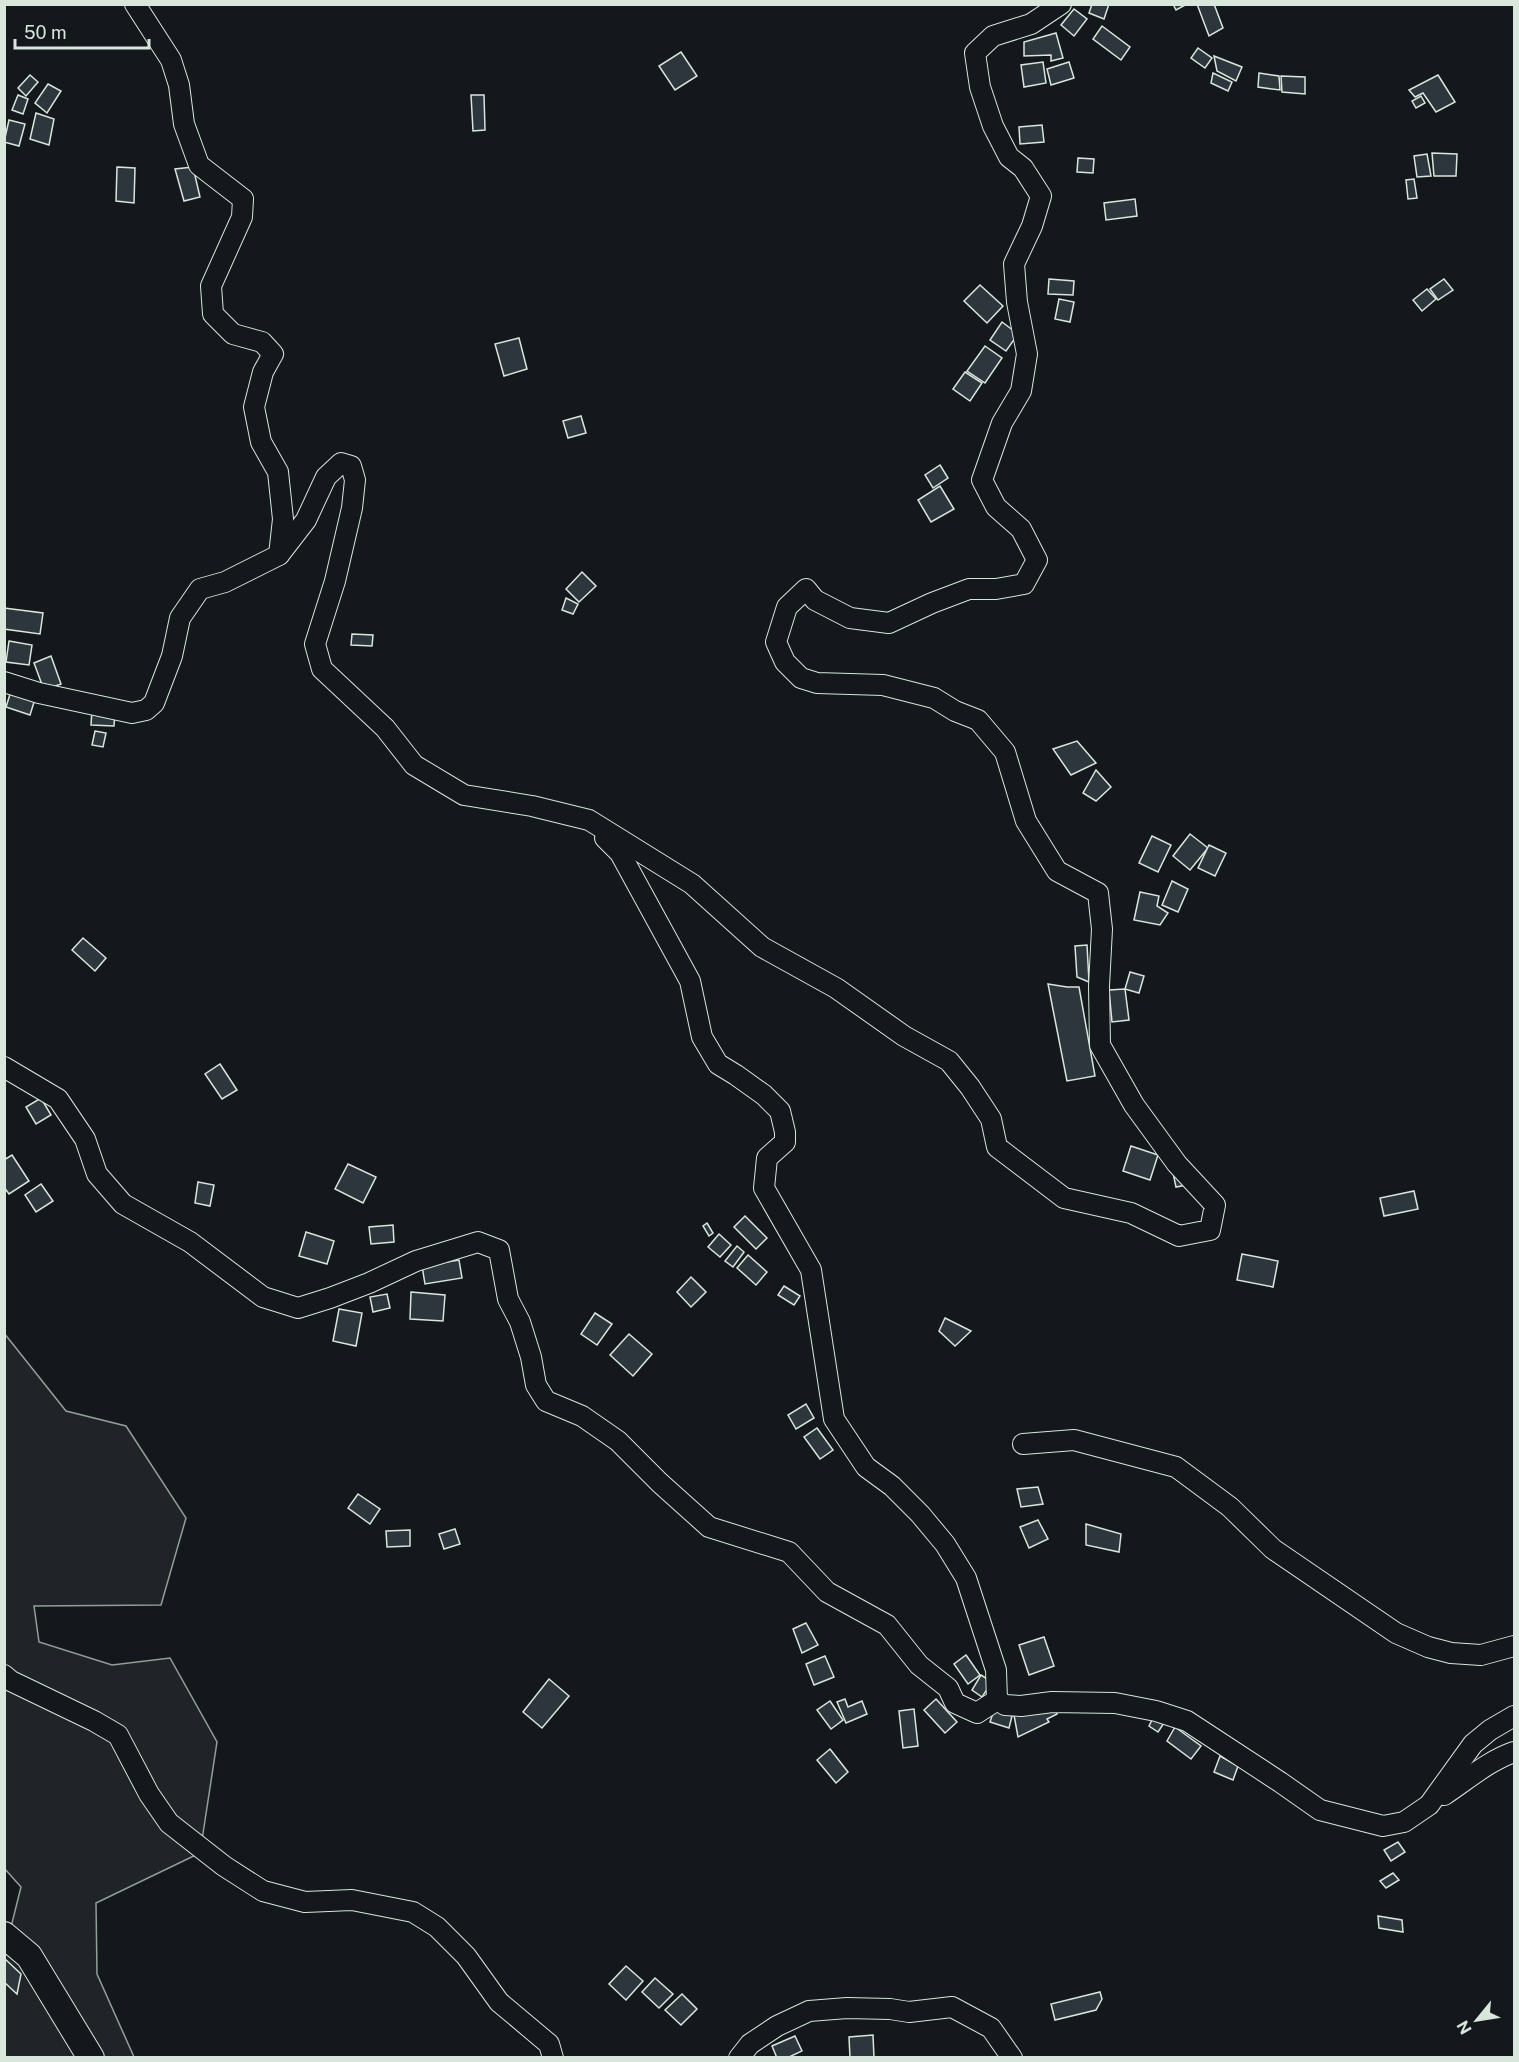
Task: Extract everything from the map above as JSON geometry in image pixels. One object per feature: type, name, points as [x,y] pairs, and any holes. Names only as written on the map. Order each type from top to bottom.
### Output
[{"type":"main road","points":[[4,1935],[29,1956],[91,2058]]},
{"type":"street","points":[[135,4],[171,60],[179,85],[184,124],[199,165],[243,199],[242,217],[211,286],[213,314],[233,334],[262,342],[273,354],[264,372],[254,407],[261,442],[278,472],[283,519],[279,555]]},
{"type":"street","points":[[4,682],[39,693],[121,710],[132,712],[146,710],[154,703],[172,656],[180,618],[200,589],[225,582],[279,555],[306,520],[326,477],[341,463],[351,466],[355,480],[352,508],[335,581],[315,644],[322,669],[386,728],[414,765],[464,795],[532,806],[589,820],[692,884],[762,946],[836,987],[904,1036],[949,1061],[991,1119],[997,1147],[1064,1198],[1131,1214],[1179,1236],[1210,1230],[1215,1205],[1178,1164],[1134,1105],[1100,1045],[1099,986],[1102,929],[1098,893],[1057,871],[1026,821],[1005,752],[978,720],[955,711],[934,698],[883,686],[817,683],[801,678],[785,662],[776,642],[786,607],[806,589],[815,600],[850,618],[889,623],[969,589],[996,589],[1024,584],[1036,560],[1021,529],[996,507],[982,480],[1002,423],[1021,392],[1027,354],[1017,302],[1014,264],[1032,226],[1041,196],[1023,168],[1009,157],[993,126],[980,87],[975,53],[993,36],[1031,24],[1061,4]]},
{"type":"street","points":[[589,820],[620,854],[690,981],[702,1037],[718,1064],[764,1095],[780,1112],[785,1142],[767,1158],[764,1188],[811,1270],[834,1419],[866,1467],[892,1486],[920,1514],[945,1544],[966,1578],[996,1670],[997,1700]]},
{"type":"street","points":[[4,1067],[58,1099],[85,1139],[97,1174],[123,1204],[190,1242],[263,1297],[298,1308],[359,1287],[416,1261],[478,1242],[498,1250],[508,1299],[520,1322],[531,1357],[536,1386],[546,1401],[582,1416],[618,1441],[709,1527],[789,1552],[827,1592],[887,1625],[919,1665],[948,1688],[955,1703],[977,1713],[997,1700]]},
{"type":"street","points":[[1023,1444],[1074,1440],[1176,1467],[1230,1507],[1273,1549],[1396,1633],[1428,1647],[1451,1653],[1481,1655],[1515,1646]]},
{"type":"street","points":[[4,1675],[10,1682],[94,1721],[118,1735],[149,1794],[168,1823],[224,1866],[263,1891],[305,1902],[352,1900],[413,1912],[437,1927],[466,1956],[499,2001],[549,2044],[553,2058]]},
{"type":"street","points":[[997,1700],[1005,1705],[1052,1702],[1115,1703],[1156,1711],[1187,1721],[1320,1810],[1355,1821],[1383,1826],[1404,1822],[1485,1766],[1515,1752]]},
{"type":"street","points":[[1429,1805],[1473,1744],[1515,1716]]},
{"type":"street","points":[[740,2058],[750,2044],[777,2026],[809,2011],[848,2008],[909,2012],[952,2007],[990,2028],[1012,2058]]},
{"type":"shaded area","points":[[4,1333],[66,1411],[126,1426],[186,1518],[161,1605],[34,1606],[39,1642],[112,1665],[170,1658],[217,1742],[200,1853],[96,1903],[97,1974],[134,2057],[5,2057],[5,1951],[21,1887],[4,1868]]},
{"type":"building","points":[[1092,4],[1109,4],[1104,19],[1089,13]]},
{"type":"building","points":[[1173,4],[1187,4],[1176,10]]},
{"type":"building","points":[[1197,4],[1214,4],[1223,28],[1209,36]]},
{"type":"building","points":[[1074,9],[1087,19],[1074,36],[1061,25]]},
{"type":"building","points":[[1102,26],[1130,47],[1121,60],[1093,39]]},
{"type":"building","points":[[1056,33],[1063,58],[1051,61],[1051,55],[1024,56],[1024,42]]},
{"type":"building","points":[[1198,48],[1212,58],[1205,68],[1191,58]]},
{"type":"building","points":[[681,52],[697,76],[675,90],[659,66]]},
{"type":"building","points":[[1214,56],[1242,67],[1236,81],[1217,71]]},
{"type":"building","points":[[1043,62],[1046,83],[1024,87],[1021,65]]},
{"type":"building","points":[[1069,62],[1074,78],[1051,85],[1047,69]]},
{"type":"building","points":[[1213,73],[1232,82],[1228,91],[1211,83]]},
{"type":"building","points":[[1259,73],[1279,76],[1280,90],[1258,87]]},
{"type":"building","points":[[30,75],[38,82],[26,96],[18,88]]},
{"type":"building","points":[[1438,75],[1455,102],[1436,112],[1423,93],[1415,97],[1409,90]]},
{"type":"building","points":[[1281,76],[1305,77],[1305,94],[1282,92]]},
{"type":"building","points":[[48,84],[61,91],[47,113],[35,103]]},
{"type":"building","points":[[18,95],[28,99],[23,114],[12,110]]},
{"type":"building","points":[[471,95],[484,95],[485,130],[473,131]]},
{"type":"building","points":[[1421,96],[1425,103],[1416,108],[1412,101]]},
{"type":"building","points":[[36,113],[54,119],[49,145],[30,139]]},
{"type":"building","points":[[9,120],[25,124],[19,146],[4,142]]},
{"type":"building","points":[[1042,125],[1044,142],[1020,144],[1019,127]]},
{"type":"building","points":[[1432,153],[1457,154],[1456,176],[1434,176]]},
{"type":"building","points":[[1427,154],[1431,176],[1417,177],[1414,156]]},
{"type":"building","points":[[1078,158],[1094,159],[1093,173],[1077,172]]},
{"type":"building","points":[[117,167],[135,168],[134,203],[116,201]]},
{"type":"building","points":[[193,167],[200,197],[184,201],[175,169]]},
{"type":"building","points":[[1414,179],[1417,198],[1408,199],[1406,180]]},
{"type":"building","points":[[1135,199],[1137,216],[1106,220],[1104,203]]},
{"type":"building","points":[[1049,279],[1074,281],[1073,295],[1048,294]]},
{"type":"building","points":[[1444,279],[1453,290],[1438,300],[1430,289]]},
{"type":"building","points":[[980,285],[1003,306],[987,323],[964,301]]},
{"type":"building","points":[[1427,289],[1436,299],[1422,311],[1413,300]]},
{"type":"building","points":[[1059,299],[1074,302],[1070,322],[1055,319]]},
{"type":"building","points":[[1002,322],[1018,334],[1006,351],[990,340]]},
{"type":"building","points":[[519,338],[527,369],[504,376],[495,344]]},
{"type":"building","points":[[985,346],[1002,358],[985,383],[967,371]]},
{"type":"building","points":[[965,372],[982,383],[970,401],[953,389]]},
{"type":"building","points":[[581,416],[586,433],[568,438],[563,421]]},
{"type":"building","points":[[940,465],[948,478],[933,488],[925,475]]},
{"type":"building","points":[[940,486],[954,509],[931,522],[918,500]]},
{"type":"building","points":[[582,572],[596,586],[579,602],[566,589]]},
{"type":"building","points":[[566,598],[578,604],[573,614],[562,610]]},
{"type":"building","points":[[4,608],[43,613],[40,634],[4,629]]},
{"type":"building","points":[[352,634],[373,635],[372,646],[351,645]]},
{"type":"building","points":[[9,641],[32,645],[29,665],[6,662]]},
{"type":"building","points":[[51,656],[61,684],[44,690],[34,663]]},
{"type":"building","points":[[11,691],[35,699],[30,715],[6,707]]},
{"type":"building","points":[[92,710],[115,712],[114,726],[91,725]]},
{"type":"building","points":[[95,731],[106,733],[103,747],[92,745]]},
{"type":"building","points":[[1077,741],[1096,763],[1071,775],[1053,749]]},
{"type":"building","points":[[1096,770],[1111,787],[1096,801],[1083,793]]},
{"type":"building","points":[[1190,834],[1208,848],[1190,870],[1173,856]]},
{"type":"building","points":[[1152,836],[1171,845],[1158,872],[1139,863]]},
{"type":"building","points":[[1209,845],[1226,853],[1215,876],[1198,868]]},
{"type":"building","points":[[1172,881],[1188,889],[1178,912],[1162,905]]},
{"type":"building","points":[[1140,892],[1159,896],[1157,906],[1168,913],[1160,925],[1134,920]]},
{"type":"building","points":[[83,938],[106,958],[95,971],[72,950]]},
{"type":"building","points":[[1087,945],[1089,982],[1077,977],[1075,946]]},
{"type":"building","points":[[1130,972],[1144,976],[1139,993],[1125,989]]},
{"type":"building","points":[[1048,984],[1079,987],[1095,1076],[1067,1081]]},
{"type":"building","points":[[1125,989],[1129,1020],[1112,1022],[1109,990]]},
{"type":"building","points":[[220,1064],[237,1090],[222,1099],[205,1074]]},
{"type":"building","points":[[41,1098],[51,1115],[36,1124],[26,1107]]},
{"type":"building","points":[[1131,1146],[1158,1155],[1150,1180],[1123,1171]]},
{"type":"building","points":[[12,1155],[29,1181],[9,1194],[4,1187],[4,1160]]},
{"type":"building","points":[[348,1164],[376,1177],[363,1203],[335,1189]]},
{"type":"building","points":[[1173,1173],[1186,1185],[1176,1187]]},
{"type":"building","points":[[198,1182],[214,1185],[210,1206],[195,1203]]},
{"type":"building","points":[[41,1184],[53,1201],[36,1212],[25,1195]]},
{"type":"building","points":[[1414,1191],[1418,1209],[1384,1216],[1380,1198]]},
{"type":"building","points":[[745,1216],[767,1238],[756,1249],[734,1227]]},
{"type":"building","points":[[707,1223],[713,1233],[709,1236],[703,1226]]},
{"type":"building","points":[[393,1225],[394,1242],[371,1244],[369,1227]]},
{"type":"building","points":[[306,1232],[334,1241],[327,1264],[299,1256]]},
{"type":"building","points":[[719,1234],[731,1245],[720,1257],[708,1247]]},
{"type":"building","points":[[737,1246],[744,1252],[733,1267],[725,1261]]},
{"type":"building","points":[[1242,1254],[1278,1261],[1273,1287],[1237,1280]]},
{"type":"building","points":[[748,1255],[767,1272],[756,1285],[737,1268]]},
{"type":"building","points":[[459,1260],[462,1278],[425,1284],[422,1266]]},
{"type":"building","points":[[691,1277],[706,1292],[691,1307],[677,1292]]},
{"type":"building","points":[[784,1286],[800,1296],[794,1305],[778,1295]]},
{"type":"building","points":[[411,1292],[445,1295],[443,1321],[410,1319]]},
{"type":"building","points":[[387,1294],[390,1308],[373,1312],[370,1297]]},
{"type":"building","points":[[339,1309],[362,1313],[356,1346],[333,1341]]},
{"type":"building","points":[[595,1313],[612,1324],[597,1345],[581,1334]]},
{"type":"building","points":[[945,1318],[971,1331],[955,1346],[939,1331]]},
{"type":"building","points":[[629,1334],[652,1354],[633,1376],[610,1355]]},
{"type":"building","points":[[806,1404],[814,1418],[796,1429],[788,1415]]},
{"type":"building","points":[[817,1428],[833,1450],[820,1459],[804,1437]]},
{"type":"building","points":[[1038,1487],[1043,1504],[1021,1507],[1017,1489]]},
{"type":"building","points":[[358,1494],[380,1509],[370,1524],[348,1508]]},
{"type":"building","points":[[1038,1520],[1048,1539],[1029,1548],[1020,1527]]},
{"type":"building","points":[[1086,1524],[1121,1534],[1119,1552],[1086,1545]]},
{"type":"building","points":[[455,1529],[460,1544],[444,1549],[439,1534]]},
{"type":"building","points":[[410,1530],[410,1546],[387,1547],[386,1531]]},
{"type":"building","points":[[806,1623],[818,1645],[802,1653],[793,1629]]},
{"type":"building","points":[[1044,1637],[1054,1666],[1029,1675],[1019,1645]]},
{"type":"building","points":[[966,1655],[980,1675],[968,1684],[954,1664]]},
{"type":"building","points":[[825,1656],[834,1677],[814,1685],[806,1664]]},
{"type":"building","points":[[981,1675],[992,1682],[982,1697],[972,1690]]},
{"type":"building","points":[[549,1679],[569,1696],[542,1728],[523,1712]]},
{"type":"building","points":[[845,1699],[848,1707],[862,1701],[867,1714],[846,1723],[837,1702]]},
{"type":"building","points":[[936,1699],[957,1722],[945,1733],[924,1710]]},
{"type":"building","points":[[830,1701],[843,1720],[831,1729],[817,1710]]},
{"type":"building","points":[[1056,1707],[1057,1714],[1047,1719],[1049,1722],[1018,1737],[1014,1715]]},
{"type":"building","points":[[914,1709],[918,1746],[903,1748],[899,1711]]},
{"type":"building","points":[[994,1710],[1012,1716],[1009,1728],[990,1722]]},
{"type":"building","points":[[1155,1714],[1166,1720],[1158,1732],[1149,1726]]},
{"type":"building","points":[[1175,1727],[1201,1746],[1191,1759],[1167,1741]]},
{"type":"building","points":[[830,1749],[848,1772],[836,1783],[817,1760]]},
{"type":"building","points":[[1220,1756],[1238,1766],[1233,1780],[1214,1772]]},
{"type":"building","points":[[1398,1842],[1405,1852],[1391,1861],[1384,1850]]},
{"type":"building","points":[[1393,1873],[1399,1880],[1386,1888],[1380,1881]]},
{"type":"building","points":[[1378,1916],[1402,1920],[1403,1932],[1379,1928]]},
{"type":"building","points":[[4,1958],[21,1974],[17,1994],[4,1982]]},
{"type":"building","points":[[626,1966],[643,1981],[626,2000],[609,1984]]},
{"type":"building","points":[[655,1978],[673,1994],[659,2008],[642,1992]]},
{"type":"building","points":[[1100,1992],[1102,1999],[1096,2010],[1055,2020],[1051,2004]]},
{"type":"building","points":[[682,1994],[697,2009],[681,2025],[665,2010]]},
{"type":"building","points":[[873,2035],[874,2058],[850,2058],[849,2037]]},
{"type":"building","points":[[795,2036],[802,2051],[787,2058],[777,2058],[772,2046]]}]
